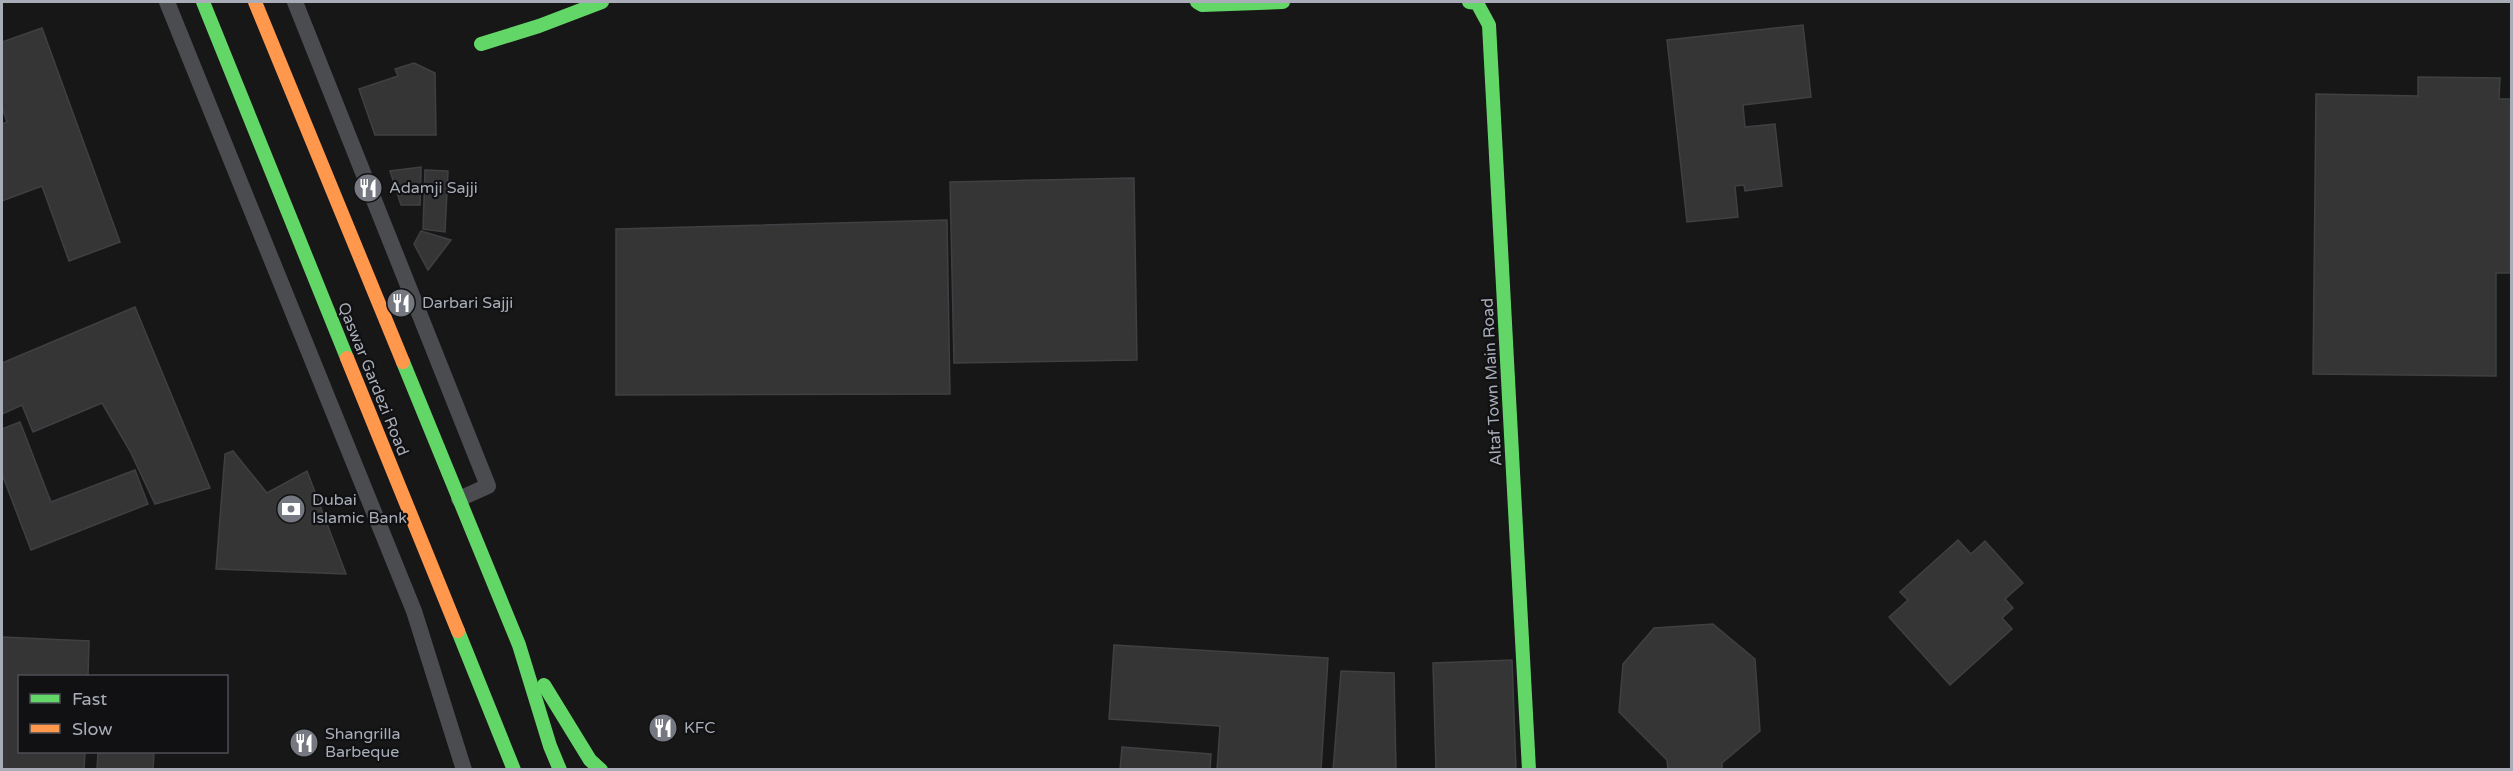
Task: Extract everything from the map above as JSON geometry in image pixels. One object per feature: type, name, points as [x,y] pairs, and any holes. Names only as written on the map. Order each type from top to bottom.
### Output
[{"type":"main road","name":"Qaswar Gardezi Road","points":[[203,2],[513,770]]},
{"type":"main road","points":[[255,2],[519,645],[550,746],[560,770]]},
{"type":"main road","points":[[481,44],[539,26],[602,2]]},
{"type":"main road","points":[[1197,2],[1202,4],[1284,2]]},
{"type":"main road","name":"Altaf Town Main Road","points":[[1469,2],[1478,3],[1489,25],[1529,770]]},
{"type":"main road","points":[[519,645],[590,760],[602,770]]},
{"type":"lane","points":[[167,2],[414,611],[464,770]]},
{"type":"lane","points":[[295,2],[488,486],[459,499]]},
{"type":"building","points":[[1803,25],[1811,97],[1743,105],[1745,127],[1775,124],[1782,186],[1745,191],[1744,185],[1735,186],[1738,217],[1687,222],[1667,40]]},
{"type":"building","points":[[42,28],[120,242],[69,261],[42,186],[2,201],[2,124],[7,122],[2,107],[2,42]]},
{"type":"building","points":[[414,63],[435,73],[436,135],[375,135],[359,89],[398,76],[395,69]]},
{"type":"building","points":[[2418,77],[2500,78],[2499,99],[2512,99],[2512,273],[2496,273],[2496,376],[2313,374],[2316,94],[2418,96]]},
{"type":"building","points":[[421,167],[420,205],[401,205],[390,171]]},
{"type":"building","points":[[425,170],[448,171],[445,232],[423,229]]},
{"type":"building","points":[[1134,178],[1137,360],[954,363],[950,182]]},
{"type":"building","points":[[947,220],[950,394],[616,395],[616,229]]},
{"type":"building","points":[[421,231],[451,240],[428,270],[414,244]]},
{"type":"building","points":[[135,307],[210,488],[155,504],[130,451],[102,403],[33,432],[22,405],[2,414],[2,363]]},
{"type":"building","points":[[20,422],[51,502],[135,470],[148,504],[31,550],[2,474],[2,429]]},
{"type":"building","points":[[233,451],[267,493],[307,471],[346,574],[216,569],[225,454]]},
{"type":"building","points":[[1958,540],[1971,554],[1985,541],[2023,583],[2005,599],[2013,608],[2002,618],[2012,629],[1950,685],[1889,617],[1908,600],[1900,592]]},
{"type":"building","points":[[1713,624],[1755,659],[1760,731],[1722,763],[1722,770],[1668,770],[1667,760],[1619,712],[1623,664],[1654,628]]},
{"type":"building","points":[[2,637],[89,641],[88,675],[18,675],[18,753],[85,753],[84,770],[2,770]]},
{"type":"building","points":[[1114,645],[1328,658],[1321,770],[1217,770],[1220,726],[1109,719]]},
{"type":"building","points":[[1512,660],[1516,770],[1436,770],[1433,663]]},
{"type":"building","points":[[1341,671],[1394,673],[1396,770],[1333,770]]},
{"type":"building","points":[[1122,747],[1211,754],[1210,770],[1120,770]]},
{"type":"building","points":[[98,753],[154,753],[153,770],[97,770]]},
{"type":"traffic: fast","points":[[203,2],[347,358]]},
{"type":"traffic: fast","points":[[481,44],[539,26],[602,2]]},
{"type":"traffic: fast","points":[[1197,2],[1202,5],[1283,2]]},
{"type":"traffic: fast","points":[[1469,2],[1477,3],[1489,25],[1529,770]]},
{"type":"traffic: fast","points":[[403,362],[519,645],[550,746],[560,770]]},
{"type":"traffic: fast","points":[[458,631],[514,770]]},
{"type":"traffic: fast","points":[[544,685],[590,760],[601,770]]},
{"type":"traffic: slow","points":[[255,2],[403,362]]},
{"type":"traffic: slow","points":[[347,358],[458,631]]},
{"type":"place","name":"Adamji Sajji","points":[[368,188]]},
{"type":"place","name":"Darbari Sajji","points":[[401,303]]},
{"type":"place","name":"Dubai Islamic Bank","points":[[291,509]]},
{"type":"place","name":"KFC","points":[[663,728]]},
{"type":"place","name":"Shangrilla Barbeque","points":[[304,743]]}]
